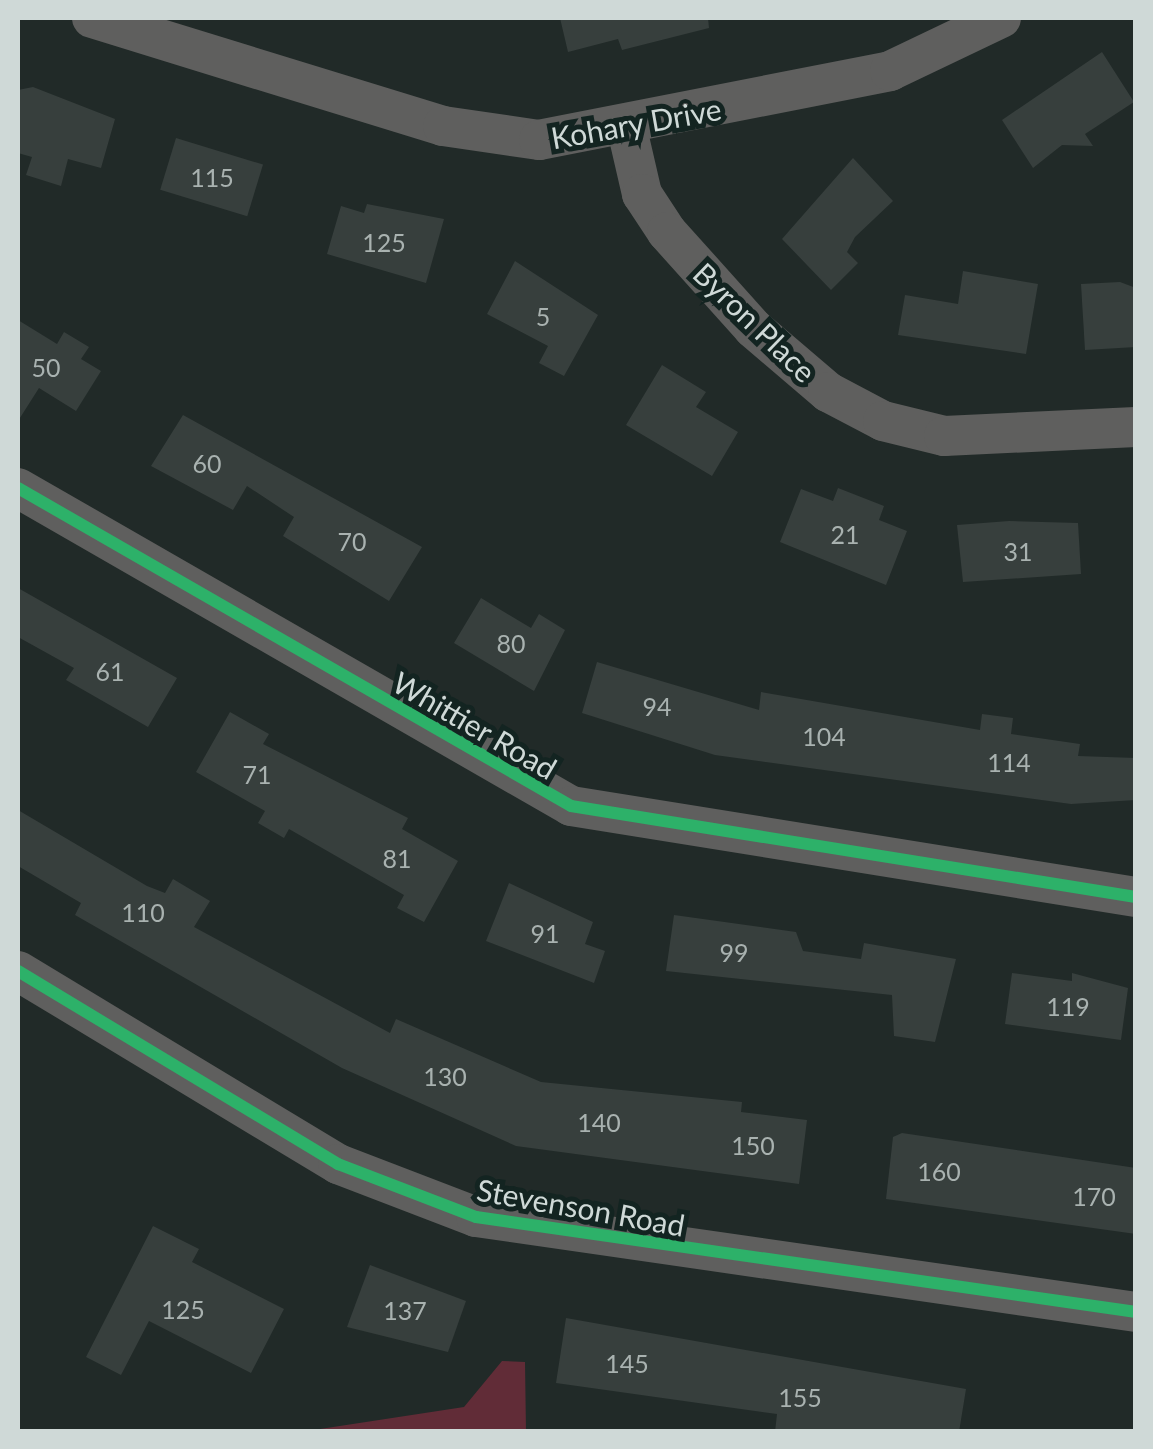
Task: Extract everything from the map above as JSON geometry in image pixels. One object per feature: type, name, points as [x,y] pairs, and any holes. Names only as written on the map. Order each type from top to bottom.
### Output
[{"type":"street","name":"Kohary Drive","points":[[92,18],[443,126],[538,140],[627,129],[890,71],[1001,18]]},
{"type":"street","name":"Byron Place","points":[[627,129],[637,182],[667,232],[753,328],[828,392],[883,420],[944,436],[1136,426]]},
{"type":"street","name":"Whittier Road","points":[[18,488],[572,806],[1136,897]]},
{"type":"street","name":"Stevenson Road","points":[[18,970],[338,1164],[476,1216],[1136,1312]]},
{"type":"shaded area","points":[[502,1361],[525,1362],[526,1431],[307,1431],[464,1407]]},
{"type":"building","points":[[560,18],[708,18],[709,28],[622,50],[618,39],[568,52]]},
{"type":"building","points":[[1102,52],[1134,102],[1085,134],[1093,146],[1062,145],[1033,168],[1002,120]]},
{"type":"building","points":[[33,87],[115,119],[101,168],[68,159],[61,186],[26,175],[32,157],[18,153],[18,90]]},
{"type":"building","points":[[176,138],[263,165],[247,216],[160,190]]},
{"type":"building","points":[[853,158],[893,201],[855,237],[847,252],[858,263],[831,290],[782,239]]},
{"type":"building","points":[[367,204],[444,219],[426,283],[327,254],[341,206],[364,213]]},
{"type":"building","points":[[515,261],[598,315],[564,376],[539,363],[548,346],[487,314]]},
{"type":"building","points":[[963,271],[1038,284],[1026,354],[898,335],[905,295],[958,304]]},
{"type":"building","points":[[1120,282],[1136,288],[1136,347],[1085,350],[1081,284]]},
{"type":"building","points":[[18,320],[57,344],[64,332],[89,347],[81,359],[101,371],[76,411],[39,388],[18,421]]},
{"type":"building","points":[[662,365],[706,392],[696,407],[738,432],[712,476],[626,425]]},
{"type":"building","points":[[183,415],[422,547],[389,601],[283,536],[294,517],[247,486],[233,510],[151,466]]},
{"type":"building","points":[[838,488],[884,506],[879,520],[907,531],[886,585],[780,542],[801,489],[833,501]]},
{"type":"building","points":[[1009,521],[1078,523],[1081,574],[963,582],[957,525]]},
{"type":"building","points":[[18,588],[177,678],[148,727],[66,680],[74,668],[18,637]]},
{"type":"building","points":[[481,598],[531,628],[539,614],[565,630],[534,691],[454,643]]},
{"type":"building","points":[[597,662],[759,710],[761,692],[980,730],[982,714],[1013,718],[1011,734],[1080,744],[1078,756],[1136,758],[1136,800],[1071,804],[715,755],[582,713]]},
{"type":"building","points":[[230,712],[269,734],[263,744],[408,818],[402,829],[458,861],[424,922],[397,908],[404,895],[289,829],[284,838],[258,823],[265,811],[196,772]]},
{"type":"building","points":[[18,810],[147,886],[165,893],[173,879],[210,901],[194,927],[390,1033],[396,1019],[541,1082],[742,1102],[741,1112],[807,1120],[799,1184],[516,1146],[342,1068],[75,915],[81,903],[18,866]]},
{"type":"building","points":[[509,883],[593,922],[585,944],[605,951],[594,983],[486,941]]},
{"type":"building","points":[[674,915],[796,932],[803,951],[861,959],[864,943],[956,959],[935,1042],[894,1036],[892,995],[666,971]]},
{"type":"building","points":[[1012,973],[1072,981],[1072,973],[1128,988],[1121,1040],[1005,1024]]},
{"type":"building","points":[[902,1133],[1136,1168],[1136,1234],[886,1199],[893,1137]]},
{"type":"building","points":[[153,1226],[199,1249],[192,1262],[284,1309],[251,1373],[149,1321],[121,1375],[86,1357]]},
{"type":"building","points":[[370,1265],[466,1301],[448,1352],[347,1327]]},
{"type":"building","points":[[566,1318],[966,1389],[959,1432],[775,1432],[777,1414],[556,1383]]},
{"type":"cycle path","points":[[18,488],[571,806],[1136,897]]},
{"type":"cycle path","points":[[18,971],[338,1164],[476,1217],[1136,1312]]}]
